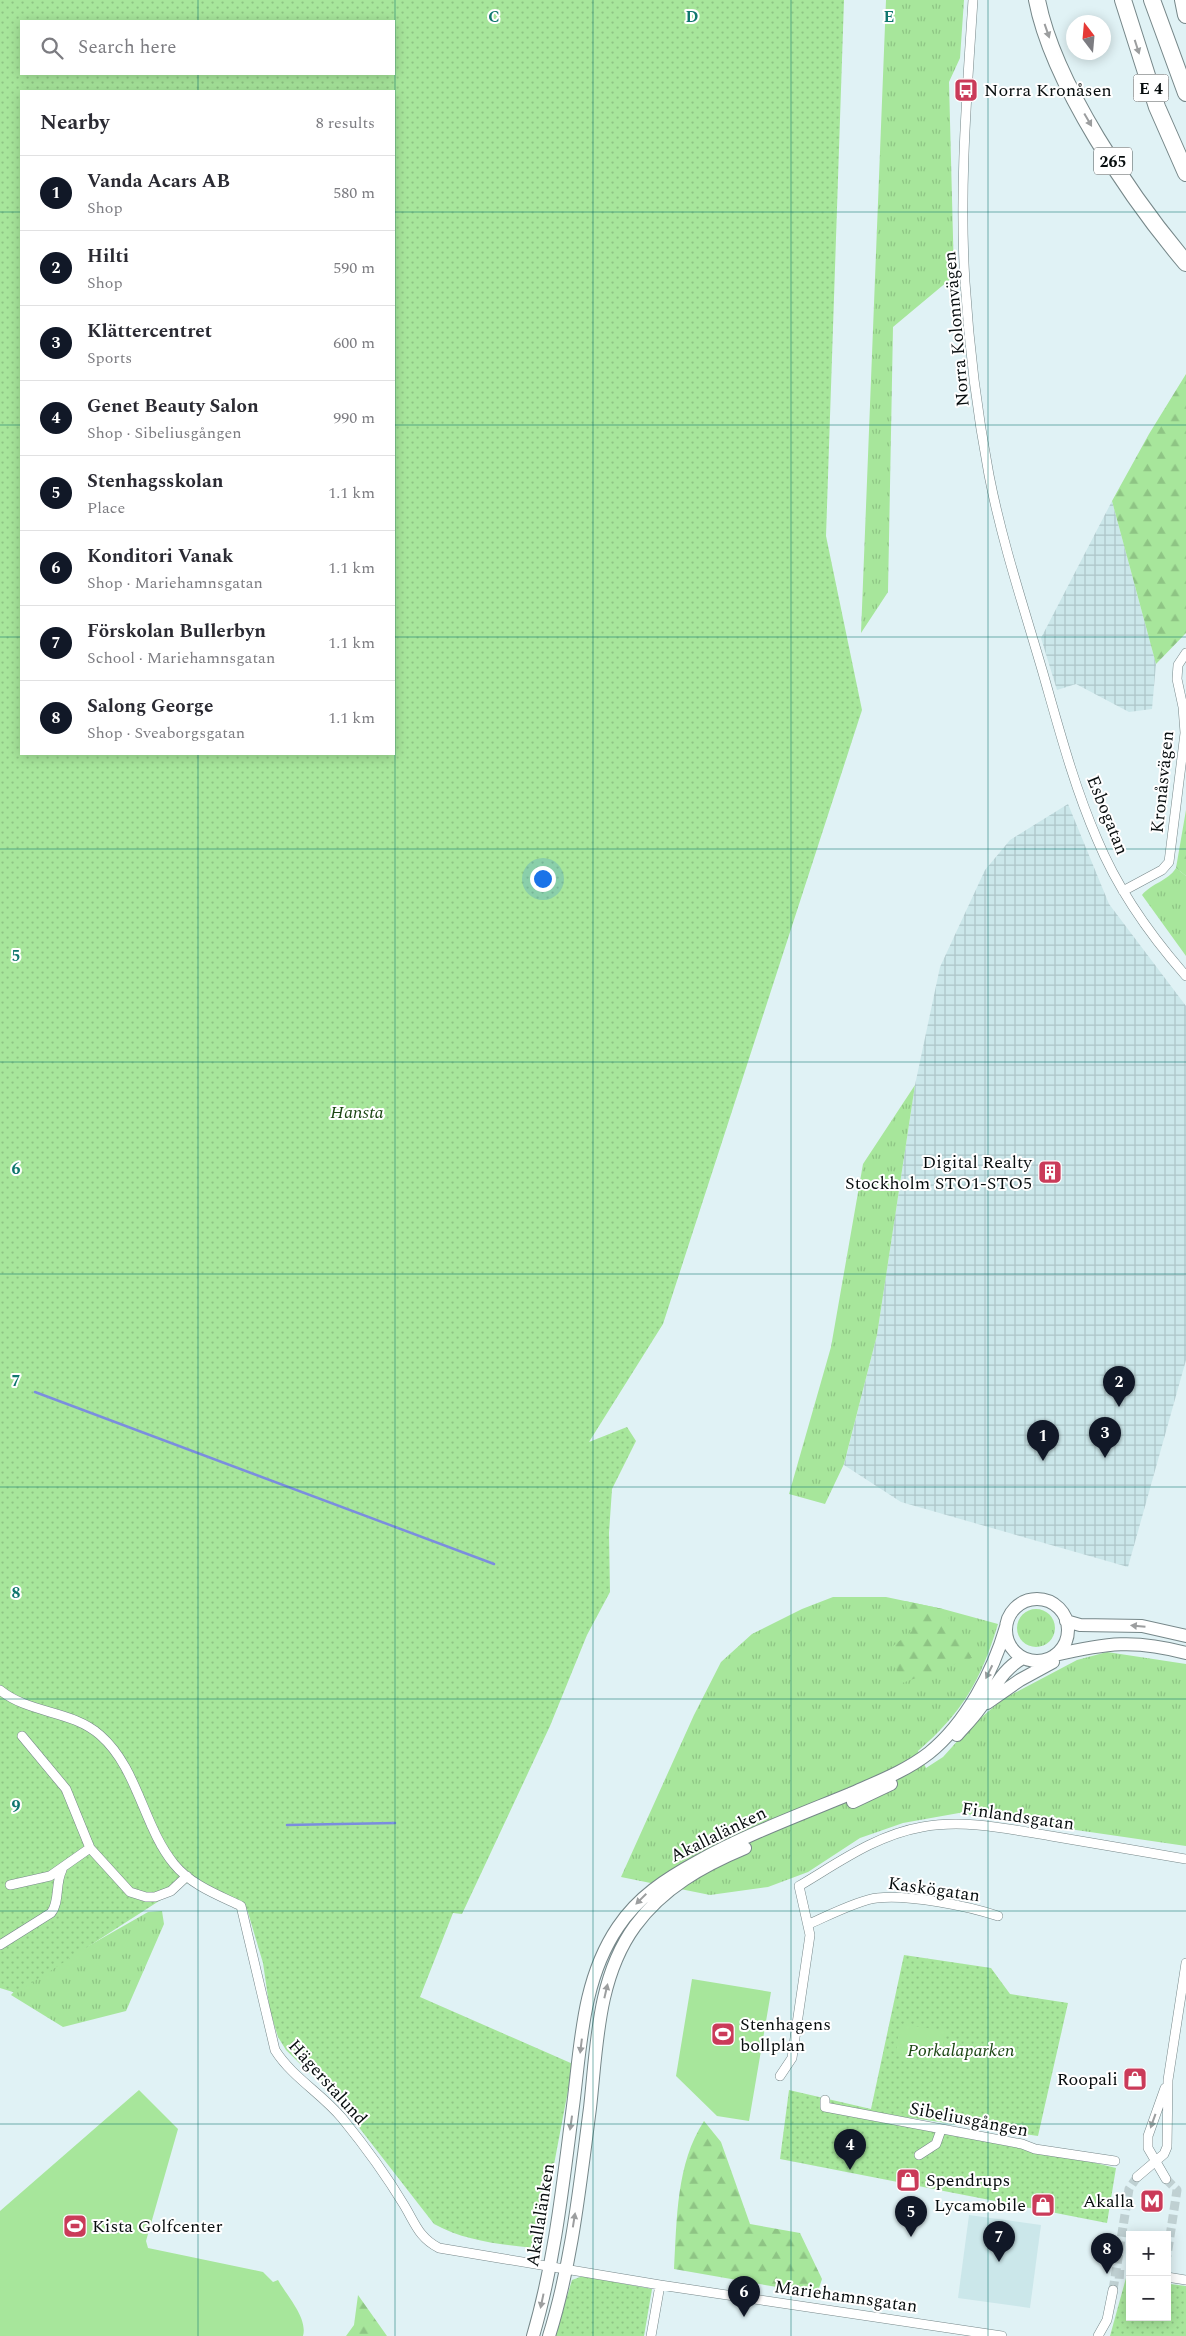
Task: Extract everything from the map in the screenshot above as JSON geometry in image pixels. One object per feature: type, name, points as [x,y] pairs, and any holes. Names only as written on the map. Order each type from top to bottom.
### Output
[{"type":"highway","name":"265","points":[[1037,0],[1057,62],[1077,101],[1107,152],[1158,228],[1182,258]]},
{"type":"highway","name":"E 4","points":[[1123,0],[1157,107],[1186,172]]},
{"type":"highway","name":"E 4","points":[[1152,0],[1186,93]]},
{"type":"highway","points":[[1183,0],[1186,15]]},
{"type":"main road","points":[[1055,1655],[1066,1640],[1066,1621],[1056,1606],[1040,1600],[1031,1600],[1017,1607],[1008,1618],[1006,1627],[1010,1645],[1023,1658],[1039,1661],[1075,1650],[1136,1643],[1155,1645],[1186,1653]]},
{"type":"main road","points":[[1066,1621],[1080,1626],[1142,1626],[1186,1636]]},
{"type":"main road","name":"Akallalänken","points":[[533,2336],[550,2266],[586,2002],[599,1961],[618,1926],[647,1893],[716,1851],[896,1773],[929,1752],[960,1719],[983,1683],[1001,1645],[1006,1627]]},
{"type":"main road","points":[[981,1707],[1020,1680],[1075,1650]]},
{"type":"main road","name":"Akallalänken","points":[[549,2336],[567,2269],[604,1998],[616,1959],[635,1926],[664,1894],[689,1875],[740,1850],[908,1776],[940,1752],[981,1707],[1012,1664],[1023,1658]]},
{"type":"street","name":"Norra Kolonnvägen","points":[[974,0],[966,130],[964,281],[974,379],[989,477],[1018,592],[1036,648]]},
{"type":"street","name":"Esbogatan","points":[[1036,648],[1086,811],[1097,840],[1123,890],[1142,921],[1186,976]]},
{"type":"street","name":"Kronåsvägen","points":[[1123,890],[1162,870],[1169,862],[1185,733],[1183,707],[1177,679],[1178,665],[1186,653]]},
{"type":"street","name":"Hägerstalund","points":[[0,1690],[16,1701],[77,1720],[100,1735],[109,1744],[126,1770],[164,1850],[174,1864],[187,1876],[241,1906],[275,2050],[287,2066],[341,2117],[404,2205],[422,2236],[439,2248],[567,2269]]},
{"type":"street","points":[[22,1736],[66,1789],[90,1848],[117,1880],[137,1895],[146,1897],[171,1891],[187,1876]]},
{"type":"street","name":"Finlandsgatan","points":[[809,1924],[799,1886],[861,1848],[884,1838],[921,1827],[955,1823],[997,1827],[1186,1859]]},
{"type":"street","points":[[10,1884],[38,1880],[62,1870],[90,1848]]},
{"type":"street","points":[[0,1945],[52,1913],[55,1909],[57,1879],[62,1870]]},
{"type":"street","name":"Kaskögatan","points":[[809,1924],[876,1898],[908,1898],[982,1911],[998,1916]]},
{"type":"street","points":[[780,2076],[792,2058],[810,1934],[809,1924]]},
{"type":"street","points":[[1137,2177],[1164,2154],[1167,2146],[1168,2080],[1186,1963]]},
{"type":"street","points":[[1166,2179],[1148,2148],[1148,2136],[1168,2080]]},
{"type":"street","name":"Sibeliusgången","points":[[826,2100],[825,2107],[1022,2144],[1035,2149],[1115,2161]]},
{"type":"street","points":[[919,2155],[936,2144],[941,2130]]},
{"type":"street","name":"Mariehamnsgatan","points":[[567,2269],[660,2286],[1002,2336]]},
{"type":"street","points":[[1171,2278],[1186,2280]]},
{"type":"street","points":[[651,2336],[660,2286]]},
{"type":"street","points":[[1099,2335],[1107,2320],[1113,2290]]},
{"type":"shaded area","points":[[1112,501],[1156,664],[1152,709],[1129,712],[1076,684],[1057,690],[1041,638]]},
{"type":"shaded area","points":[[1068,804],[1109,904],[1186,1006],[1186,1360],[1128,1567],[901,1502],[844,1465],[877,1335],[915,1085],[940,967],[985,870],[1010,840]]},
{"type":"shaded area","points":[[969,2215],[1041,2225],[1030,2308],[958,2298]]},
{"type":"green space","name":"Hansta","points":[[0,0],[844,0],[826,536],[862,710],[663,1324],[589,1442],[627,1427],[636,1441],[612,1489],[609,1533],[610,1592],[587,1635],[550,1726],[462,1914],[453,1913],[420,1997],[573,2064],[539,2244],[533,2248],[482,2241],[446,2230],[434,2224],[340,2103],[286,2050],[278,2037],[270,2011],[263,1963],[247,1909],[218,1900],[187,1883],[16,1993],[0,1988]]},
{"type":"green space","points":[[886,0],[964,0],[960,58],[949,82],[954,276],[893,327],[888,592],[861,633]]},
{"type":"green space","points":[[1186,374],[1186,633],[1156,664],[1112,501],[1149,434]]},
{"type":"green space","points":[[1186,810],[1186,876],[1176,868]]},
{"type":"green space","points":[[1176,868],[1186,876],[1186,956],[1142,895],[1169,876]]},
{"type":"green space","points":[[915,1085],[877,1335],[844,1464],[825,1504],[789,1494],[831,1347],[863,1164]]},
{"type":"green space","points":[[833,1597],[886,1597],[943,1609],[998,1624],[985,1662],[968,1694],[947,1723],[918,1751],[926,1768],[943,1757],[970,1727],[1003,1699],[1077,1660],[1107,1652],[1186,1664],[1186,1846],[959,1813],[903,1823],[860,1838],[808,1872],[768,1887],[710,1895],[621,1877],[694,1715],[721,1662],[752,1634],[802,1609]]},
{"type":"green space","points":[[905,1601],[943,1609],[972,1658],[902,1683],[888,1650],[912,1631]]},
{"type":"green space","points":[[1036,1609],[1050,1614],[1055,1628],[1050,1642],[1036,1647],[1022,1642],[1017,1628],[1022,1614]]},
{"type":"green space","points":[[162,1911],[164,1924],[126,2011],[63,2027],[11,1995],[20,1985],[148,1912]]},
{"type":"green space","name":"Porkalaparken","points":[[904,1955],[991,1968],[1010,1994],[1068,2003],[1038,2136],[905,2117],[1116,2168],[1107,2223],[780,2159],[789,2090],[871,2109]]},
{"type":"green space","name":"Stenhagens bollplan","points":[[692,1979],[771,1992],[749,2121],[717,2116],[676,2076]]},
{"type":"green space","points":[[900,2024],[945,2031],[941,2061],[896,2054]]},
{"type":"green space","name":"Kista Golfcenter","points":[[139,2090],[178,2129],[146,2241],[148,2248],[263,2272],[273,2282],[278,2280],[300,2315],[304,2329],[303,2336],[0,2336],[0,2211]]},
{"type":"green space","points":[[704,2121],[721,2142],[750,2224],[800,2233],[822,2279],[817,2294],[674,2269],[677,2212],[683,2174],[688,2155]]},
{"type":"green space","points":[[583,2276],[652,2289],[644,2336],[555,2336],[572,2280]]},
{"type":"green space","points":[[1126,2278],[1126,2321],[1171,2321],[1171,2284],[1186,2286],[1186,2336],[1110,2336]]},
{"type":"green space","points":[[358,2295],[387,2336],[346,2336],[354,2325]]},
{"type":"waterway","points":[[35,1392],[494,1564]]},
{"type":"waterway","points":[[287,1825],[395,1823]]},
{"type":"tunnel","points":[[1113,2290],[1129,2189],[1137,2177]]},
{"type":"tunnel","points":[[1166,2179],[1177,2190],[1171,2231]]},
{"type":"tunnel","points":[[1115,2274],[1126,2275]]},
{"type":"place","name":"Norra Kronåsen","points":[[966,90]]},
{"type":"place","name":"Digital Realty Stockholm STO1-STO5","points":[[1050,1172]]},
{"type":"place","name":"Hilti","points":[[1119,1407]]},
{"type":"place","name":"Klättercentret","points":[[1105,1458]]},
{"type":"place","name":"Vanda Acars AB","points":[[1043,1461]]},
{"type":"place","name":"Stenhagens bollplan","points":[[723,2034]]},
{"type":"place","name":"Roopali","points":[[1135,2079]]},
{"type":"place","name":"Genet Beauty Salon","points":[[850,2170]]},
{"type":"place","name":"Spendrups","points":[[908,2180]]},
{"type":"place","name":"Akalla","points":[[1152,2201]]},
{"type":"place","name":"Lycamobile","points":[[1043,2205]]},
{"type":"place","name":"Kista Golfcenter","points":[[75,2226]]},
{"type":"place","name":"Stenhagsskolan","points":[[911,2237]]},
{"type":"place","name":"Förskolan Bullerbyn","points":[[999,2262]]},
{"type":"place","name":"Salong George","points":[[1107,2274]]},
{"type":"place","name":"Konditori Vanak","points":[[744,2317]]}]
